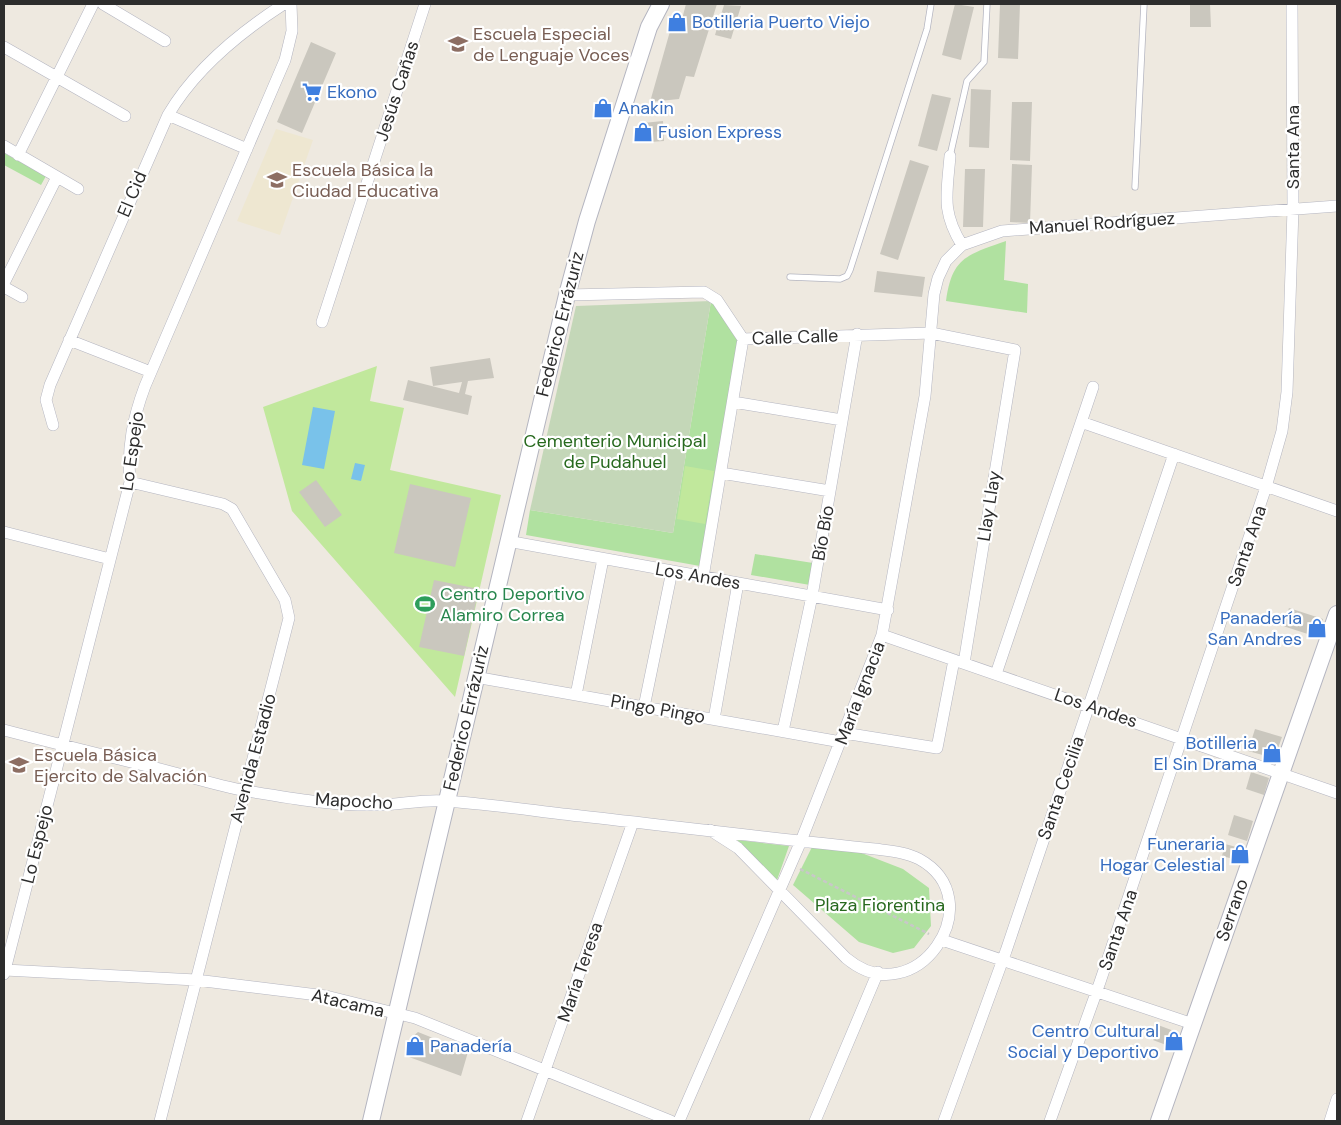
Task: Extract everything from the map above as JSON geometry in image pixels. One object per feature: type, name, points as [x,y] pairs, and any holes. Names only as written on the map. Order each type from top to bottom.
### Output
[{"type":"street","points":[[18,155],[93,4]]},
{"type":"street","points":[[103,4],[165,41]]},
{"type":"street","name":"El Cid","points":[[53,425],[47,406],[47,392],[168,115],[182,92],[209,62],[284,4]]},
{"type":"street","name":"Lo Espejo","points":[[4,972],[9,929],[62,745],[130,482],[129,457],[133,424],[151,372],[288,51],[292,31],[291,4]]},
{"type":"street","name":"Jesús Cañas","points":[[322,322],[425,4]]},
{"type":"street","name":"Federico Errázuriz","points":[[649,27],[651,4]]},
{"type":"street","name":"Federico Errázuriz","points":[[371,1121],[566,295],[586,222],[649,27],[661,4]]},
{"type":"street","name":"Santa Ana","points":[[1050,1121],[1097,992],[1278,448],[1285,412],[1294,209],[1292,4]]},
{"type":"street","points":[[4,47],[125,116]]},
{"type":"street","points":[[168,115],[247,149]]},
{"type":"street","points":[[4,146],[78,189]]},
{"type":"street","points":[[950,156],[946,208],[951,227],[962,245]]},
{"type":"street","points":[[4,283],[57,177]]},
{"type":"street","name":"Manuel Rodríguez","points":[[962,245],[988,234],[1015,230],[1337,206]]},
{"type":"street","name":"María Ignacia","points":[[679,1121],[801,841],[882,635],[925,396],[938,278],[946,261],[962,245]]},
{"type":"street","points":[[4,287],[22,297]]},
{"type":"street","name":"Calle Calle","points":[[566,295],[704,292],[717,300],[743,339],[931,333],[1015,350]]},
{"type":"street","name":"Bío Bío","points":[[784,732],[812,596],[857,334]]},
{"type":"street","points":[[703,577],[743,339]]},
{"type":"street","points":[[69,340],[151,372]]},
{"type":"street","name":"Llay Llay","points":[[937,748],[959,661],[1015,350]]},
{"type":"street","points":[[996,674],[1093,387]]},
{"type":"street","points":[[732,402],[842,420]]},
{"type":"street","points":[[1081,422],[1337,511]]},
{"type":"street","name":"Santa Cecilia","points":[[944,1121],[1003,960],[1174,454]]},
{"type":"street","points":[[720,473],[830,491]]},
{"type":"street","name":"Avenida Estadio","points":[[130,482],[223,504],[232,509],[288,606],[288,624],[160,1121]]},
{"type":"street","points":[[4,532],[110,559]]},
{"type":"street","name":"Los Andes","points":[[507,541],[888,610]]},
{"type":"street","points":[[576,695],[603,559]]},
{"type":"street","points":[[644,707],[672,571]]},
{"type":"street","points":[[714,719],[738,583]]},
{"type":"street","name":"Serrano","points":[[1159,1121],[1337,614]]},
{"type":"street","name":"Los Andes","points":[[882,635],[1337,793]]},
{"type":"street","name":"Pingo Pingo","points":[[475,677],[784,732],[937,748]]},
{"type":"street","name":"Mapocho","points":[[4,730],[245,791],[363,805],[447,801],[710,830],[891,851],[910,855],[924,862],[937,876],[948,901],[949,918],[942,940],[929,957],[921,963],[901,971],[878,972],[853,964],[738,848],[710,830]]},
{"type":"street","name":"María Teresa","points":[[527,1121],[633,822]]},
{"type":"street","points":[[942,940],[1193,1024]]},
{"type":"street","name":"Atacama","points":[[4,972],[196,980],[312,994],[430,1023],[671,1121]]},
{"type":"street","points":[[815,1121],[878,972]]},
{"type":"street","points":[[1330,1121],[1337,1099]]},
{"type":"lane","points":[[790,277],[840,279],[847,276],[928,29],[931,4]]},
{"type":"lane","points":[[950,156],[967,81],[984,62],[987,4]]},
{"type":"lane","points":[[1135,187],[1144,4]]},
{"type":"path","points":[[791,864],[942,940]]},
{"type":"shaded area","name":"Escuela Básica la Ciudad Educativa","points":[[276,129],[313,140],[280,235],[237,221]]},
{"type":"green space","points":[[4,153],[46,176],[41,185],[4,165]]},
{"type":"green space","points":[[1006,241],[1004,280],[1028,284],[1027,313],[946,301],[952,275],[957,266],[971,255]]},
{"type":"green space","points":[[711,301],[739,336],[700,566],[526,535],[530,510],[673,533]]},
{"type":"green space","name":"Cementerio Municipal de Pudahuel","points":[[711,301],[673,533],[530,510],[576,306]]},
{"type":"green space","name":"Centro Deportivo Alamiro Correa","points":[[377,366],[370,401],[404,408],[390,470],[501,495],[455,697],[292,511],[263,407]]},
{"type":"green space","points":[[685,466],[714,471],[705,524],[677,519]]},
{"type":"green space","points":[[755,554],[813,563],[810,585],[751,575]]},
{"type":"green space","points":[[737,840],[789,846],[777,880]]},
{"type":"green space","name":"Plaza Fiorentina","points":[[812,847],[859,852],[903,869],[929,888],[931,926],[914,948],[893,953],[859,942],[793,885]]},
{"type":"water","points":[[313,407],[335,411],[324,469],[302,465]]},
{"type":"water","points":[[355,463],[365,465],[361,481],[351,479]]},
{"type":"building","points":[[686,4],[717,4],[694,77],[686,76],[679,99],[650,102],[674,17],[682,19]]},
{"type":"building","points":[[955,4],[974,7],[961,60],[942,55]]},
{"type":"building","points":[[1000,4],[1020,4],[1018,59],[998,58]]},
{"type":"building","points":[[1190,4],[1210,4],[1211,27],[1190,27]]},
{"type":"building","points":[[724,5],[741,6],[731,39],[715,35]]},
{"type":"building","points":[[311,42],[336,53],[302,133],[277,122]]},
{"type":"building","points":[[971,89],[991,90],[989,148],[969,147]]},
{"type":"building","points":[[932,94],[951,98],[937,151],[918,146]]},
{"type":"building","points":[[1012,102],[1032,102],[1030,161],[1010,160]]},
{"type":"building","points":[[600,104],[609,107],[605,119],[596,115]]},
{"type":"building","points":[[663,121],[664,141],[636,143],[643,123]]},
{"type":"building","points":[[910,160],[929,166],[898,260],[880,254]]},
{"type":"building","points":[[1012,164],[1032,165],[1030,223],[1010,222]]},
{"type":"building","points":[[965,169],[985,169],[983,227],[963,227]]},
{"type":"building","points":[[877,271],[925,277],[922,297],[874,292]]},
{"type":"building","points":[[490,358],[494,378],[468,381],[465,394],[472,396],[468,415],[403,400],[408,380],[459,393],[462,382],[433,386],[430,367]]},
{"type":"building","points":[[316,480],[342,515],[325,527],[299,492]]},
{"type":"building","points":[[410,484],[471,498],[455,567],[394,553]]},
{"type":"building","points":[[434,580],[479,589],[464,656],[419,647]]},
{"type":"building","points":[[1289,608],[1323,619],[1317,637],[1283,626]]},
{"type":"building","points":[[1255,729],[1282,737],[1276,754],[1270,757],[1248,751]]},
{"type":"building","points":[[1251,772],[1269,778],[1264,795],[1246,789]]},
{"type":"building","points":[[1234,815],[1253,821],[1247,841],[1228,835]]},
{"type":"building","points":[[1225,844],[1244,849],[1241,861],[1222,856]]},
{"type":"building","points":[[1158,1025],[1174,1031],[1178,1037],[1174,1048],[1153,1040]]},
{"type":"building","points":[[418,1032],[468,1052],[461,1076],[409,1057],[412,1037]]},
{"type":"place","name":"Botilleria Puerto Viejo","points":[[677,22]]},
{"type":"place","name":"Escuela Especial de Lenguaje Voces","points":[[458,44]]},
{"type":"place","name":"Ekono","points":[[312,92]]},
{"type":"place","name":"Anakin","points":[[603,108]]},
{"type":"place","name":"Fusion Express","points":[[643,132]]},
{"type":"place","name":"Escuela Básica la Ciudad Educativa","points":[[277,180]]},
{"type":"place","name":"Centro Deportivo Alamiro Correa","points":[[425,604]]},
{"type":"place","name":"Panadería San Andres","points":[[1317,628]]},
{"type":"place","name":"Botilleria El Sin Drama","points":[[1272,753]]},
{"type":"place","name":"Escuela Básica Ejercito de Salvación","points":[[19,765]]},
{"type":"place","name":"Funeraria Hogar Celestial","points":[[1240,854]]},
{"type":"place","name":"Centro Cultural Social y Deportivo","points":[[1174,1041]]},
{"type":"place","name":"Panadería","points":[[415,1046]]}]
